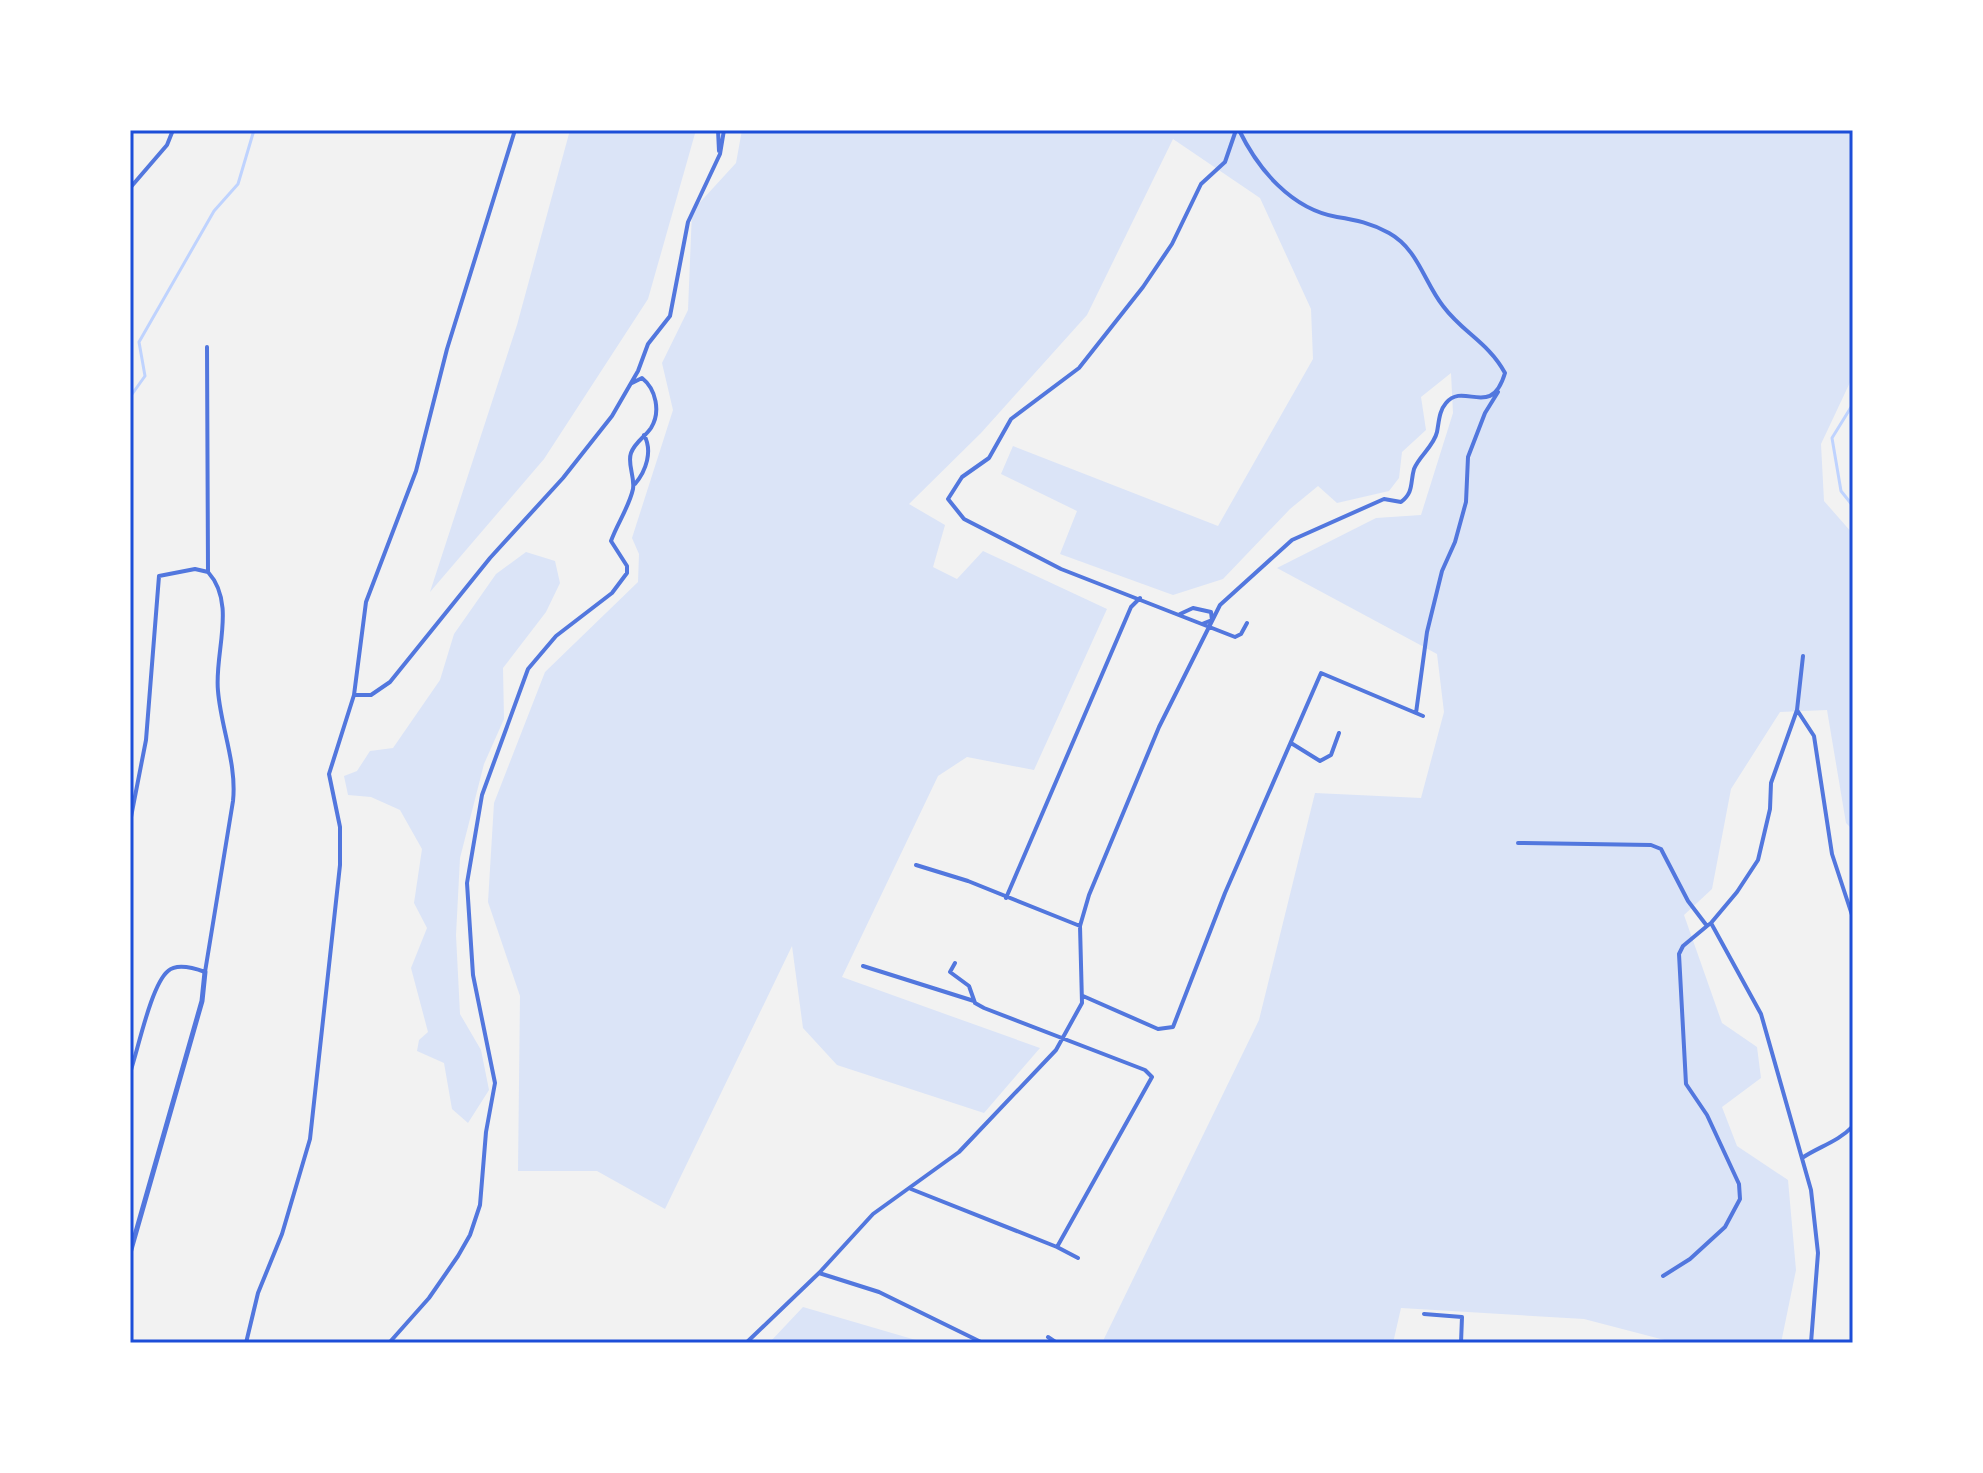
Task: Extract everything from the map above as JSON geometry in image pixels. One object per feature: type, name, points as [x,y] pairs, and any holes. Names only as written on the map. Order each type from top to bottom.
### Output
[{"type":"street","points":[[130,188],[167,145],[173,130]]},
{"type":"street","points":[[246,1343],[258,1293],[282,1234],[310,1139],[340,865],[340,827],[329,774],[354,695],[371,587],[416,471],[447,349],[515,130]]},
{"type":"street","points":[[718,130],[720,154]]},
{"type":"street","points":[[354,695],[371,695],[390,682],[490,558],[589,448],[632,383],[648,344],[670,316],[688,222],[720,154],[724,130]]},
{"type":"street","points":[[1238,130],[1265,172],[1283,191],[1336,217],[1357,218],[1402,242],[1443,307],[1494,352],[1505,373],[1468,457],[1466,502],[1455,542],[1442,571],[1437,602],[1427,632],[1416,713]]},
{"type":"street","points":[[1238,130],[1225,162],[1201,184],[1172,244],[1143,287],[1079,368],[1011,419],[989,458],[962,477],[948,499],[964,519],[1061,569],[1235,637],[1241,634],[1247,623]]},
{"type":"street","points":[[130,1253],[199,1013],[234,793],[218,695],[223,604],[208,572],[207,347]]},
{"type":"street","points":[[632,383],[642,378],[650,384],[656,403],[651,427],[631,452],[633,487]]},
{"type":"street","points":[[746,1343],[819,1273],[863,1223],[950,1160],[997,1115],[1049,1059],[1062,1039],[1083,996],[1080,926],[1089,895],[1159,727],[1212,620],[1228,596],[1257,574],[1282,546],[1384,499],[1401,502],[1405,499],[1413,483],[1414,469],[1437,434],[1445,404],[1451,398],[1490,397],[1500,390]]},
{"type":"street","points":[[389,1343],[429,1298],[458,1256],[470,1235],[480,1205],[486,1132],[495,1083],[473,975],[467,871],[482,795],[528,669],[556,636],[612,593],[627,573],[627,566],[611,541],[647,460],[648,441],[644,435]]},
{"type":"street","points":[[130,822],[146,740],[159,576],[195,569],[208,572]]},
{"type":"street","points":[[1006,898],[1131,607],[1140,598]]},
{"type":"street","points":[[1180,614],[1186,609],[1202,608],[1211,612],[1212,620]]},
{"type":"street","points":[[1200,624],[1212,620]]},
{"type":"street","points":[[1663,1276],[1690,1259],[1725,1227],[1740,1199],[1739,1184],[1707,1115],[1686,1084],[1679,954],[1683,946],[1709,924],[1737,892],[1758,860],[1770,809],[1771,783],[1797,710],[1803,656]]},
{"type":"street","points":[[1083,996],[1158,1029],[1173,1027],[1219,906],[1321,673],[1423,716]]},
{"type":"street","points":[[1797,710],[1814,736],[1832,854],[1853,918]]},
{"type":"street","points":[[1291,743],[1320,761],[1331,755],[1339,733]]},
{"type":"street","points":[[1518,843],[1651,845],[1661,849],[1682,891],[1709,924],[1761,1014],[1811,1190],[1818,1253],[1811,1343]]},
{"type":"street","points":[[916,865],[1080,926]]},
{"type":"street","points":[[955,963],[950,972],[969,986],[974,1001]]},
{"type":"street","points":[[863,966],[974,1001],[984,1008],[1145,1070],[1152,1077],[1057,1247]]},
{"type":"street","points":[[130,1073],[156,989],[165,973],[177,967],[205,972]]},
{"type":"street","points":[[1802,1158],[1817,1146],[1834,1143],[1853,1126]]},
{"type":"street","points":[[911,1189],[1078,1258]]},
{"type":"street","points":[[819,1273],[879,1292],[983,1343]]},
{"type":"street","points":[[1424,1314],[1462,1317],[1461,1343]]},
{"type":"street","points":[[1048,1337],[1057,1343]]},
{"type":"shaded area","points":[[570,130],[696,130],[648,299],[544,459],[430,592],[517,325]]},
{"type":"shaded area","points":[[742,130],[1853,130],[1853,376],[1821,444],[1824,501],[1853,534],[1853,830],[1846,823],[1827,710],[1780,712],[1731,789],[1712,889],[1684,915],[1722,1023],[1757,1047],[1761,1078],[1722,1107],[1737,1146],[1788,1180],[1796,1270],[1781,1343],[1676,1343],[1584,1319],[1401,1308],[1393,1343],[1102,1343],[1259,1020],[1315,793],[1421,798],[1444,712],[1437,654],[1277,568],[1376,518],[1421,515],[1453,413],[1451,373],[1421,397],[1426,430],[1402,452],[1399,478],[1389,491],[1337,503],[1318,486],[1290,509],[1223,579],[1173,595],[1060,554],[1077,511],[1001,474],[1013,446],[1218,526],[1313,359],[1311,309],[1260,198],[1173,139],[1087,315],[981,433],[909,504],[945,525],[933,567],[957,579],[983,551],[1107,609],[1034,770],[967,757],[938,776],[842,977],[1040,1048],[984,1113],[837,1065],[803,1028],[792,946],[665,1209],[597,1171],[518,1171],[520,996],[488,902],[494,803],[545,672],[638,582],[639,554],[632,538],[673,410],[662,363],[688,310],[692,211],[736,163]]},
{"type":"shaded area","points":[[526,552],[555,561],[560,583],[546,612],[503,668],[504,719],[484,764],[460,858],[456,935],[460,1014],[481,1050],[489,1090],[468,1123],[452,1109],[444,1063],[417,1051],[419,1040],[428,1032],[411,968],[427,928],[414,903],[422,849],[400,810],[371,797],[348,795],[344,776],[357,771],[370,751],[393,748],[440,680],[454,634],[496,574]]},
{"type":"shaded area","points":[[803,1307],[926,1343],[769,1343]]},
{"type":"waterway","points":[[130,397],[145,376],[139,342],[214,211],[238,184],[254,130]]},
{"type":"waterway","points":[[1853,404],[1832,438],[1841,491],[1853,506]]},
{"type":"waterway","points":[[130,423],[130,437]]}]
